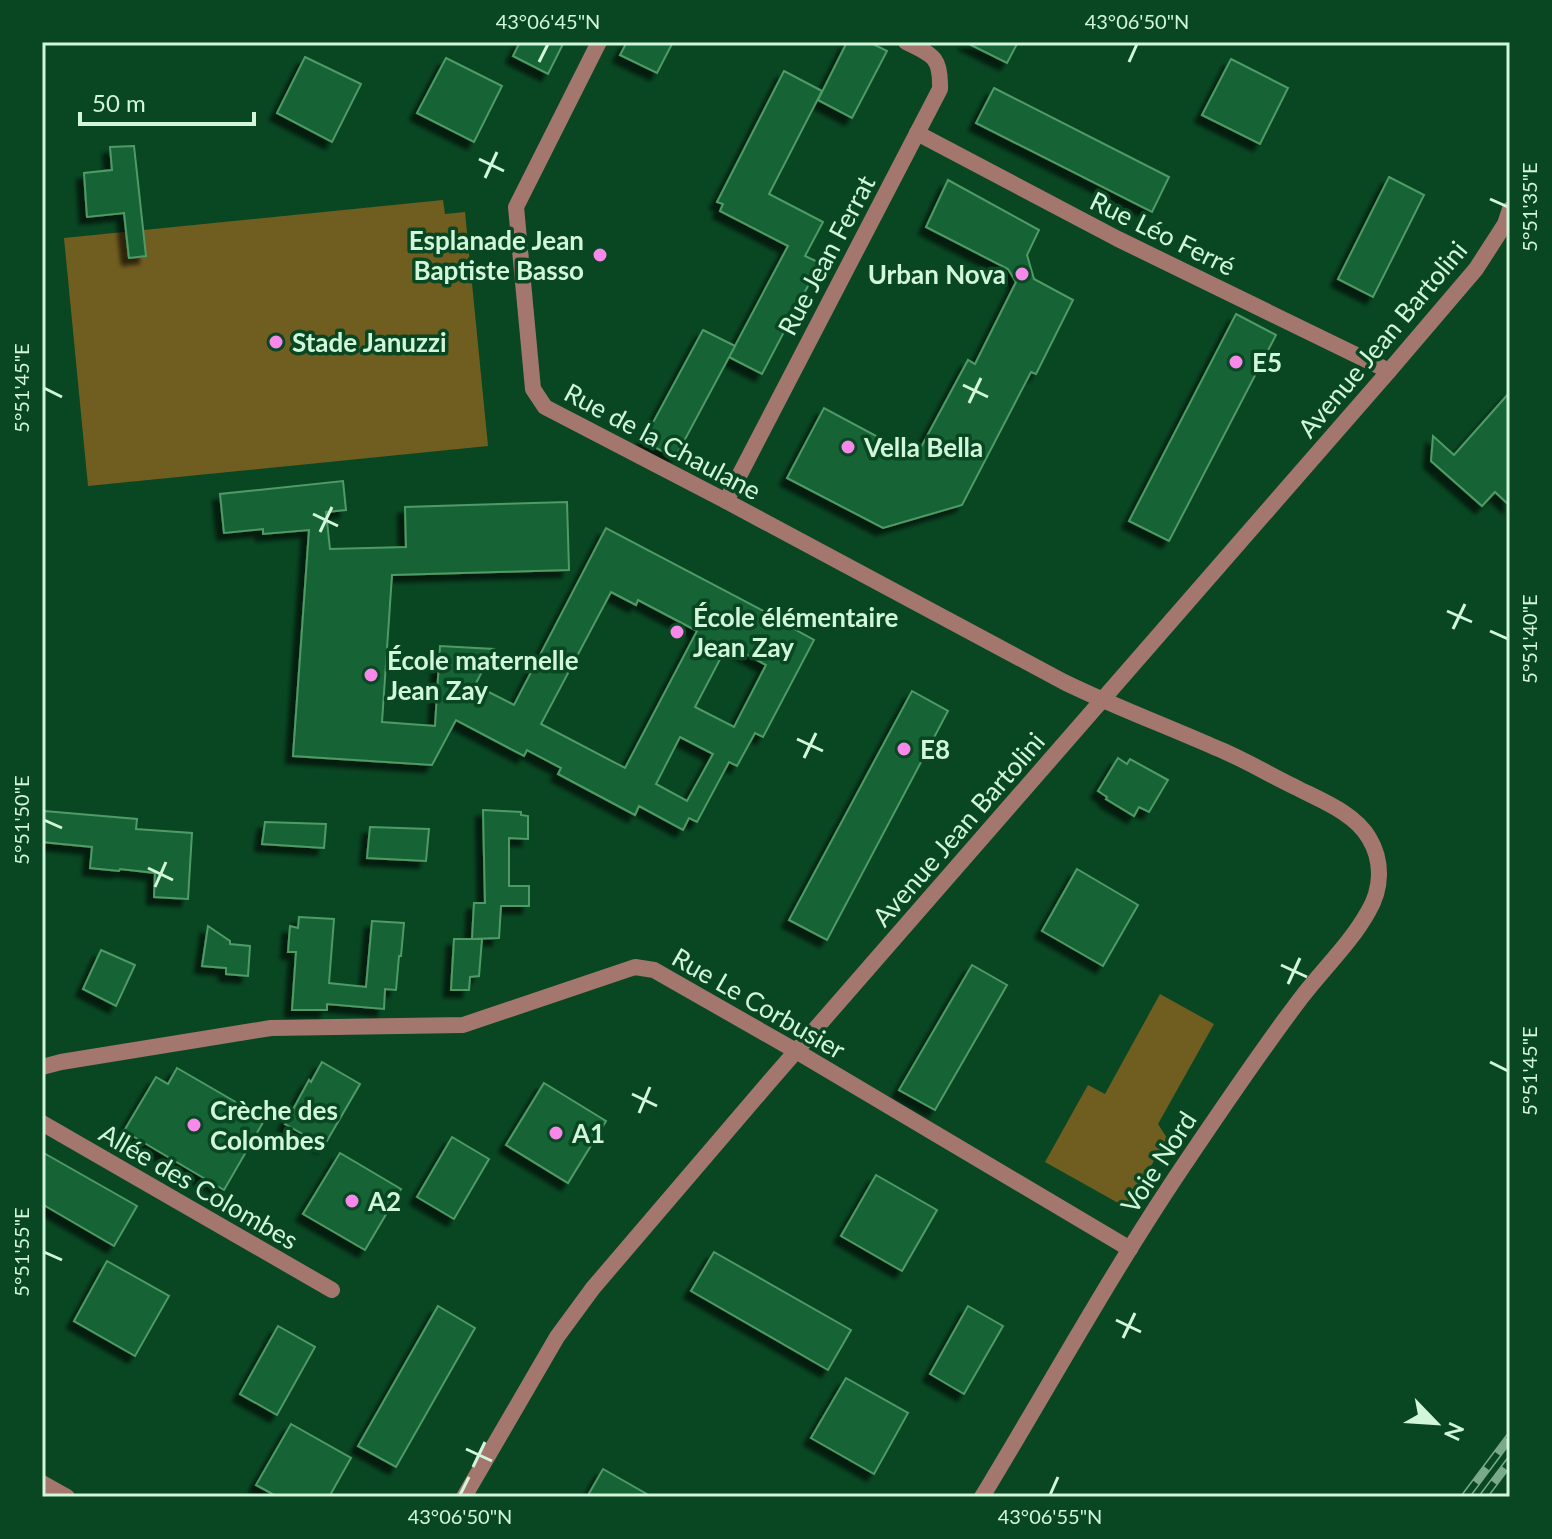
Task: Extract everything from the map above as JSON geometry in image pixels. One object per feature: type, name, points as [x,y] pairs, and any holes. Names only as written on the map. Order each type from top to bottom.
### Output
[{"type":"street","name":"Rue de la Chaulane","points":[[599,42],[516,207],[533,389],[545,407],[1102,701],[1217,748],[1333,807],[1366,832],[1379,862]]},
{"type":"street","name":"Rue Jean Ferrat","points":[[726,501],[940,89],[941,69],[929,53],[906,42]]},
{"type":"street","name":"Rue Léo Ferré","points":[[917,133],[1118,239],[1389,371]]},
{"type":"street","name":"Avenue Jean Bartolini","points":[[464,1497],[557,1337],[593,1288],[1476,269],[1505,224],[1510,209]]},
{"type":"street","name":"Voie Nord","points":[[982,1497],[1130,1249],[1188,1160],[1301,998],[1368,912],[1378,884],[1379,862]]},
{"type":"street","name":"Rue Le Corbusier","points":[[42,1067],[271,1028],[463,1025],[635,967],[654,970],[1130,1249]]},
{"type":"street","name":"Allée des Colombes","points":[[42,1123],[332,1290]]},
{"type":"street","points":[[42,1483],[67,1497]]},
{"type":"shaded area","name":"Stade Januzzi","points":[[443,200],[445,214],[465,212],[488,446],[88,486],[64,238]]},
{"type":"shaded area","points":[[1160,994],[1214,1024],[1158,1124],[1167,1138],[1127,1208],[1045,1162],[1088,1085],[1105,1094]]},
{"type":"building","points":[[520,42],[564,42],[548,74],[513,56]]},
{"type":"building","points":[[627,42],[673,42],[657,73],[620,55]]},
{"type":"building","points":[[847,42],[869,42],[887,51],[852,118],[818,100]]},
{"type":"building","points":[[965,42],[1018,42],[1007,63]]},
{"type":"building","points":[[305,57],[361,84],[332,142],[277,113]]},
{"type":"building","points":[[446,58],[502,86],[474,142],[417,113]]},
{"type":"building","points":[[1231,59],[1288,88],[1260,144],[1202,115]]},
{"type":"building","points":[[784,71],[822,91],[769,194],[823,222],[805,256],[820,263],[762,374],[729,357],[788,246],[720,211],[723,204],[717,202]]},
{"type":"building","points":[[994,88],[1169,177],[1152,212],[976,123]]},
{"type":"building","points":[[134,146],[146,256],[129,258],[124,213],[87,217],[84,173],[112,170],[110,147]]},
{"type":"building","points":[[1389,177],[1424,195],[1373,297],[1338,279]]},
{"type":"building","name":"Vella Bella","points":[[948,180],[1039,230],[1027,255],[1034,279],[1073,300],[1036,374],[1031,372],[962,505],[883,528],[787,478],[824,408],[891,444],[895,458],[919,451],[968,360],[975,364],[1016,282],[1008,269],[926,227]]},
{"type":"building","points":[[1236,314],[1276,335],[1169,541],[1129,521]]},
{"type":"building","points":[[703,330],[735,346],[675,458],[643,441]]},
{"type":"building","points":[[1510,392],[1510,506],[1495,492],[1482,506],[1431,461],[1433,436],[1454,455]]},
{"type":"building","points":[[343,481],[346,510],[326,512],[330,549],[406,547],[405,507],[567,502],[569,570],[392,575],[382,722],[435,726],[440,646],[494,649],[475,685],[514,705],[606,528],[814,640],[763,737],[755,733],[737,766],[729,762],[697,822],[689,818],[683,830],[639,806],[635,815],[558,774],[561,768],[527,750],[524,756],[456,720],[432,765],[293,756],[309,530],[263,534],[263,529],[224,533],[220,494]],"holes":[[[611,592],[636,605],[638,600],[697,631],[625,768],[541,724]],[[728,644],[766,665],[734,727],[695,707]],[[680,737],[713,754],[687,801],[656,784]]]},
{"type":"building","points":[[912,691],[948,711],[827,940],[789,920]]},
{"type":"building","points":[[1118,758],[1127,764],[1130,759],[1168,780],[1149,812],[1139,807],[1134,816],[1098,791]]},
{"type":"building","points":[[483,810],[521,812],[521,815],[528,816],[528,839],[509,838],[509,886],[529,886],[529,906],[501,906],[499,938],[472,939],[474,903],[485,903]]},
{"type":"building","points":[[44,811],[137,819],[136,829],[192,833],[188,899],[154,897],[155,873],[90,868],[92,847],[42,842]]},
{"type":"building","points":[[265,822],[326,824],[324,848],[262,844]]},
{"type":"building","points":[[370,827],[429,829],[426,861],[367,858]]},
{"type":"building","points":[[1077,869],[1138,905],[1103,966],[1042,931]]},
{"type":"building","points":[[299,917],[334,919],[329,983],[366,987],[372,921],[404,923],[396,990],[385,989],[384,1009],[327,1004],[327,1010],[292,1010],[296,952],[288,952],[290,926],[298,928]]},
{"type":"building","points":[[208,926],[230,944],[250,946],[248,976],[226,974],[226,968],[202,966]]},
{"type":"building","points":[[454,939],[482,939],[479,976],[470,977],[469,990],[451,990]]},
{"type":"building","points":[[101,950],[135,965],[116,1006],[83,989]]},
{"type":"building","points":[[972,965],[1007,985],[935,1110],[899,1090]]},
{"type":"building","points":[[322,1062],[360,1084],[324,1146],[285,1124]]},
{"type":"building","name":"Crèche des Colombes","points":[[177,1068],[265,1119],[224,1190],[124,1131],[156,1077],[168,1084]]},
{"type":"building","name":"A1","points":[[544,1083],[606,1121],[568,1183],[506,1145]]},
{"type":"building","points":[[452,1137],[489,1159],[454,1219],[417,1197]]},
{"type":"building","points":[[42,1152],[137,1206],[114,1246],[42,1204]]},
{"type":"building","name":"A2","points":[[340,1153],[401,1189],[365,1250],[303,1214]]},
{"type":"building","points":[[876,1175],[937,1210],[902,1271],[841,1236]]},
{"type":"building","points":[[714,1252],[851,1330],[828,1370],[691,1291]]},
{"type":"building","points":[[107,1261],[169,1296],[135,1356],[74,1321]]},
{"type":"building","points":[[438,1306],[475,1328],[396,1467],[358,1446]]},
{"type":"building","points":[[968,1306],[1003,1326],[964,1394],[930,1374]]},
{"type":"building","points":[[278,1326],[315,1347],[277,1415],[240,1394]]},
{"type":"building","points":[[846,1378],[908,1413],[874,1474],[811,1438]]},
{"type":"building","points":[[291,1424],[351,1458],[329,1497],[278,1497],[256,1485]]},
{"type":"building","points":[[603,1469],[652,1497],[587,1497]]},
{"type":"railway","points":[[1465,1497],[1510,1437]]},
{"type":"railway","points":[[1483,1497],[1510,1461]]},
{"type":"place","name":"Esplanade Jean Baptiste Basso","points":[[600,255]]},
{"type":"place","name":"Urban Nova","points":[[1022,274]]},
{"type":"place","name":"Stade Januzzi","points":[[276,342]]},
{"type":"place","name":"E5","points":[[1236,362]]},
{"type":"place","name":"Vella Bella","points":[[848,447]]},
{"type":"place","name":"École élémentaire Jean Zay","points":[[677,632]]},
{"type":"place","name":"École maternelle Jean Zay","points":[[371,675]]},
{"type":"place","name":"E8","points":[[904,749]]},
{"type":"place","name":"Crèche des Colombes","points":[[194,1125]]},
{"type":"place","name":"A1","points":[[556,1133]]},
{"type":"place","name":"A2","points":[[352,1201]]}]
